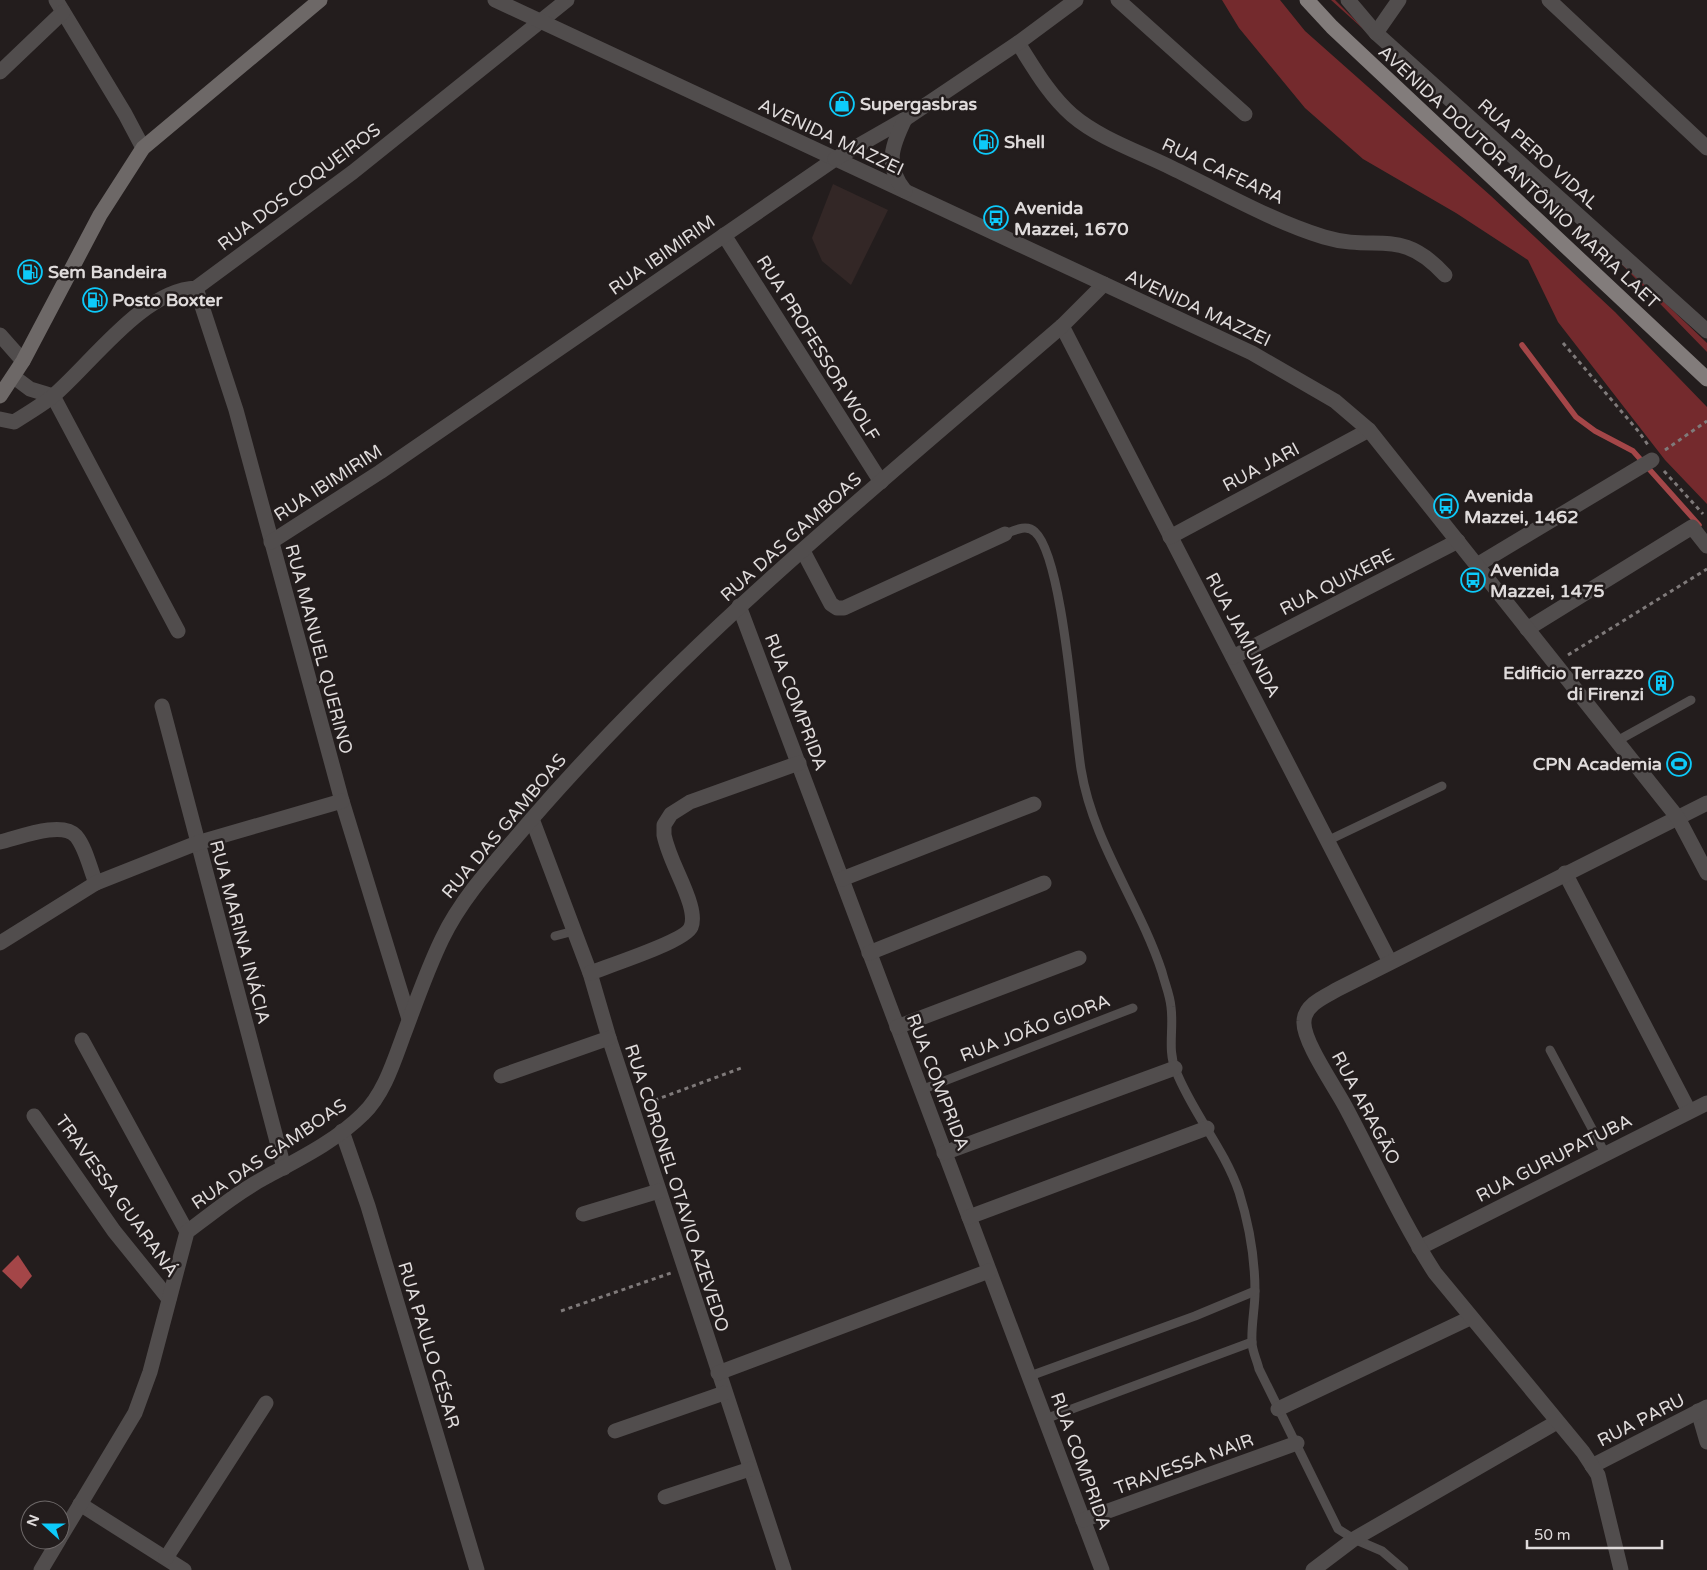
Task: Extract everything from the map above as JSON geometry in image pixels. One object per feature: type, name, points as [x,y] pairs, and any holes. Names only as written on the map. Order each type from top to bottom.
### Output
[{"type":"main road","points":[[0,396],[23,361],[100,215],[143,148],[320,0]]},
{"type":"main road","name":"AVENIDA DOUTOR ANTÔNIO MARIA LAET","points":[[1307,0],[1332,27],[1707,379]]},
{"type":"street","name":"AVENIDA MAZZEI","points":[[495,0],[1252,353],[1335,401],[1369,430],[1678,818],[1707,873]]},
{"type":"street","name":"RUA DOS COQUEIROS","points":[[0,420],[14,422],[53,396],[119,331],[160,298],[172,291],[196,288],[353,172],[567,0]]},
{"type":"street","points":[[1118,0],[1245,114]]},
{"type":"street","name":"RUA PERO VIDAL","points":[[1348,0],[1376,33],[1707,331]]},
{"type":"street","points":[[1376,33],[1399,0]]},
{"type":"street","points":[[1549,0],[1707,148]]},
{"type":"street","name":"RUA IBIMIRIM","points":[[271,542],[388,466],[835,159],[905,118],[1018,43],[1070,2]]},
{"type":"street","points":[[0,72],[60,6],[125,114],[143,148]]},
{"type":"street","name":"RUA CAFEARA","points":[[1018,43],[1056,100],[1090,128],[1300,228],[1347,242],[1396,243],[1406,246],[1432,260],[1446,275]]},
{"type":"street","points":[[905,118],[896,140],[891,160],[895,177],[905,191]]},
{"type":"street","name":"RUA PROFESSOR WOLF","points":[[724,235],[881,482]]},
{"type":"street","name":"RUA DAS GAMBOAS","points":[[70,1522],[135,1413],[150,1372],[187,1232],[264,1177],[284,1168],[342,1131],[364,1113],[378,1093],[429,966],[458,909],[532,819],[590,754],[740,606],[1062,326],[1104,284]]},
{"type":"street","name":"RUA MANUEL QUERINO","points":[[196,288],[236,410],[342,801],[409,1019]]},
{"type":"street","name":"RUA JAMUNDA","points":[[1062,326],[1390,962]]},
{"type":"street","points":[[0,335],[23,361]]},
{"type":"street","points":[[14,377],[30,389],[53,396],[178,631]]},
{"type":"street","name":"RUA JARI","points":[[1170,537],[1369,430]]},
{"type":"street","points":[[1477,565],[1652,460]]},
{"type":"street","points":[[1527,629],[1692,527],[1707,546]]},
{"type":"street","points":[[803,551],[831,604],[837,608],[844,608],[1005,534]]},
{"type":"street","name":"RUA QUIXERE","points":[[1233,657],[1458,541]]},
{"type":"street","name":"RUA COMPRIDA","points":[[740,606],[1102,1570]]},
{"type":"street","name":"RUA MARINA INÁCIA","points":[[162,706],[196,843],[284,1168]]},
{"type":"street","points":[[590,973],[685,936],[691,928],[693,918],[690,903],[666,846],[664,835],[664,825],[671,814],[690,802],[799,763]]},
{"type":"street","points":[[0,943],[96,884],[196,843],[342,801]]},
{"type":"street","points":[[1678,818],[1707,803]]},
{"type":"street","points":[[842,878],[1034,804]]},
{"type":"street","name":"RUA ARAGÃO","points":[[1621,1570],[1598,1475],[1583,1452],[1470,1318],[1435,1273],[1419,1248],[1344,1104],[1313,1050],[1304,1021],[1308,1009],[1319,1000],[1565,873],[1678,818]]},
{"type":"street","name":"RUA CORONEL OTAVIO AZEVEDO","points":[[532,819],[590,973],[683,1269],[784,1570]]},
{"type":"street","points":[[0,842],[42,832],[66,830],[75,835],[81,844],[96,884]]},
{"type":"street","points":[[1565,873],[1689,1111]]},
{"type":"street","points":[[869,953],[1044,883]]},
{"type":"street","points":[[897,1027],[1079,958]]},
{"type":"street","points":[[501,1076],[609,1038]]},
{"type":"street","points":[[82,1040],[187,1232]]},
{"type":"street","points":[[944,1153],[1174,1068]]},
{"type":"street","name":"RUA GURUPATUBA","points":[[1419,1248],[1707,1103]]},
{"type":"street","name":"TRAVESSA GUARANÁ","points":[[34,1116],[114,1232],[169,1299]]},
{"type":"street","points":[[969,1217],[1207,1128]]},
{"type":"street","name":"RUA PAULO CÉSAR","points":[[342,1131],[368,1206],[477,1570]]},
{"type":"street","points":[[583,1214],[659,1191]]},
{"type":"street","points":[[718,1373],[989,1271]]},
{"type":"street","points":[[1278,1409],[1470,1318]]},
{"type":"street","points":[[615,1431],[724,1392]]},
{"type":"street","points":[[166,1558],[266,1403]]},
{"type":"street","points":[[1703,1409],[1707,1442]]},
{"type":"street","name":"RUA PARU","points":[[1592,1466],[1703,1409]]},
{"type":"street","points":[[1313,1570],[1354,1539],[1557,1422]]},
{"type":"street","name":"TRAVESSA NAIR","points":[[1083,1520],[1297,1443]]},
{"type":"street","points":[[665,1497],[750,1469]]},
{"type":"street","points":[[80,1504],[184,1570]]},
{"type":"street","name":"RUA DAS GAMBOAS","points":[[41,1570],[53,1550]]},
{"type":"lane","points":[[1005,534],[1020,528],[1034,530],[1041,538],[1049,557],[1066,647],[1086,796],[1111,863],[1134,904],[1156,955],[1171,1006],[1171,1051],[1174,1068],[1223,1154],[1240,1196],[1247,1221],[1255,1291],[1252,1342],[1259,1368],[1338,1529],[1354,1539],[1382,1551],[1404,1570]]},
{"type":"lane","points":[[1617,741],[1691,700]]},
{"type":"lane","points":[[1328,840],[1442,786]]},
{"type":"lane","points":[[555,936],[574,930]]},
{"type":"lane","name":"RUA JOÃO GIORA","points":[[921,1090],[1133,1008]]},
{"type":"lane","points":[[1550,1050],[1605,1153]]},
{"type":"lane","points":[[1030,1376],[1195,1316],[1255,1291]]},
{"type":"lane","points":[[1045,1420],[1252,1342]]},
{"type":"path","points":[[1563,343],[1639,432],[1648,446],[1652,460],[1674,480],[1706,518]]},
{"type":"path","points":[[1652,460],[1707,421]]},
{"type":"path","points":[[1554,664],[1707,569]]},
{"type":"path","points":[[632,1108],[744,1067]]},
{"type":"path","points":[[561,1311],[683,1269]]},
{"type":"shaded area","points":[[1222,0],[1280,0],[1305,31],[1491,196],[1615,312],[1707,407],[1707,504],[1665,460],[1558,322],[1528,260],[1456,213],[1363,159],[1305,108],[1239,28]]},
{"type":"shaded area","points":[[1331,0],[1335,0],[1356,21],[1534,178],[1707,343],[1707,352],[1596,238]]},
{"type":"shaded area","points":[[833,184],[888,210],[851,285],[822,261],[812,238]]},
{"type":"shaded area","points":[[18,1255],[32,1276],[21,1289],[2,1271]]},
{"type":"waterway","points":[[1522,345],[1576,417],[1595,431],[1633,451],[1699,525]]},
{"type":"place","name":"Supergasbras","points":[[842,104]]},
{"type":"place","name":"Shell","points":[[986,142]]},
{"type":"place","name":"Avenida Mazzei, 1670","points":[[996,218]]},
{"type":"place","name":"Sem Bandeira","points":[[30,272]]},
{"type":"place","name":"Posto Boxter","points":[[95,300]]},
{"type":"place","name":"Avenida Mazzei, 1462","points":[[1446,506]]},
{"type":"place","name":"Avenida Mazzei, 1475","points":[[1473,580]]},
{"type":"place","name":"Edificio Terrazzo di Firenzi","points":[[1661,683]]},
{"type":"place","name":"CPN Academia","points":[[1679,764]]}]
